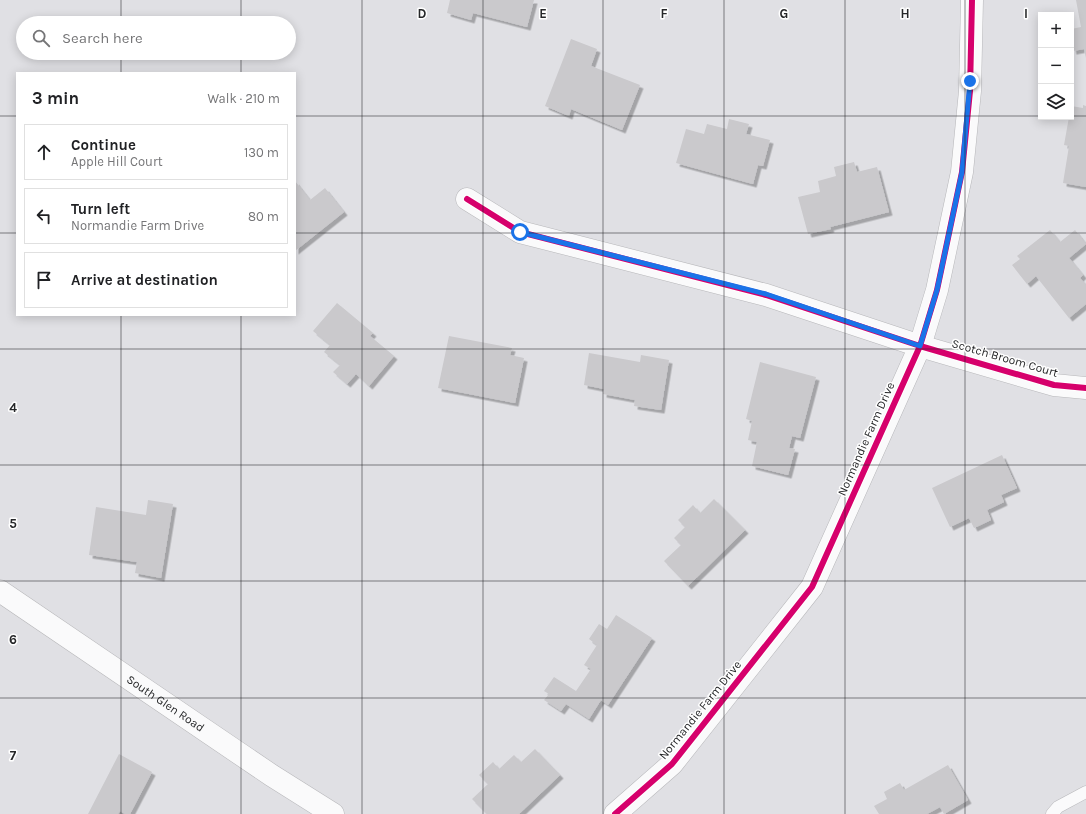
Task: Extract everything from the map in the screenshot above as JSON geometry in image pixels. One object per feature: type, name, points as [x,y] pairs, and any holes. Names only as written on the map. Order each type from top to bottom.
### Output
[{"type":"street","name":"Normandie Farm Drive","points":[[615,814],[672,764],[812,587],[920,346],[937,290],[962,172],[970,91],[972,0]]},
{"type":"street","name":"Scotch Broom Court","points":[[467,199],[520,232],[766,294],[920,346],[1054,385],[1086,388]]},
{"type":"street","name":"South Glen Road","points":[[0,591],[271,775],[333,814]]},
{"type":"lane","points":[[1052,814],[1058,807],[1086,792]]},
{"type":"building","points":[[450,0],[534,0],[527,27],[473,13],[471,20],[447,13]]},
{"type":"building","points":[[1076,0],[1086,0],[1086,58],[1084,49],[1074,51],[1074,28],[1081,27]]},
{"type":"building","points":[[571,39],[597,49],[591,66],[640,85],[622,130],[571,109],[569,116],[545,106]]},
{"type":"building","points":[[1083,105],[1086,106],[1086,187],[1063,183],[1069,146],[1064,145],[1068,120],[1074,120],[1074,106],[1083,108]]},
{"type":"building","points":[[729,119],[749,124],[746,134],[770,140],[763,166],[758,165],[753,184],[676,163],[686,129],[704,134],[707,124],[727,129]]},
{"type":"building","points":[[854,162],[857,172],[877,167],[889,212],[830,227],[831,229],[808,234],[798,197],[820,192],[818,181],[836,176],[834,167]]},
{"type":"building","points":[[296,182],[310,200],[325,188],[344,212],[296,250]]},
{"type":"building","points":[[1050,230],[1060,242],[1075,230],[1086,244],[1069,258],[1083,275],[1080,278],[1086,285],[1086,304],[1069,318],[1036,276],[1027,284],[1012,265],[1020,259],[1017,256]]},
{"type":"building","points":[[337,303],[373,333],[370,336],[394,356],[369,386],[356,374],[347,384],[333,372],[340,365],[324,352],[330,345],[313,331]]},
{"type":"building","points":[[449,336],[512,348],[510,355],[524,358],[515,403],[438,388]]},
{"type":"building","points":[[589,353],[640,362],[641,355],[669,360],[661,410],[634,406],[635,400],[603,394],[604,389],[584,385]]},
{"type":"building","points":[[760,362],[816,377],[800,438],[792,436],[789,448],[795,449],[788,475],[752,466],[757,442],[748,440],[752,421],[746,419]]},
{"type":"building","points":[[1002,455],[1017,488],[1001,495],[1004,502],[987,510],[991,520],[974,528],[969,518],[950,527],[932,488]]},
{"type":"building","points":[[714,499],[745,530],[688,586],[664,561],[681,545],[674,538],[685,527],[678,520],[693,505],[700,513]]},
{"type":"building","points":[[148,500],[173,504],[161,578],[135,573],[137,562],[89,555],[96,507],[146,515]]},
{"type":"building","points":[[616,615],[652,638],[608,705],[601,700],[589,719],[566,704],[561,711],[544,700],[549,694],[544,691],[554,677],[576,691],[591,669],[584,665],[597,645],[589,639],[599,624],[607,629]]},
{"type":"building","points":[[535,749],[560,775],[519,814],[487,814],[472,799],[488,784],[479,775],[493,762],[499,769],[514,755],[521,762]]},
{"type":"building","points":[[119,754],[152,772],[130,814],[125,814],[120,811],[118,814],[88,814]]},
{"type":"building","points":[[948,765],[968,800],[944,814],[940,807],[927,814],[879,814],[874,806],[887,799],[884,792],[900,783],[904,790]]},
{"type":"cycle path","points":[[615,814],[672,764],[812,587],[920,346],[937,290],[962,172],[970,91],[972,0]]},
{"type":"cycle path","points":[[467,199],[520,232],[766,295],[920,346],[1054,385],[1086,388]]},
{"type":"route","points":[[520,232],[766,294],[920,346],[937,290],[962,172],[970,81]]}]
